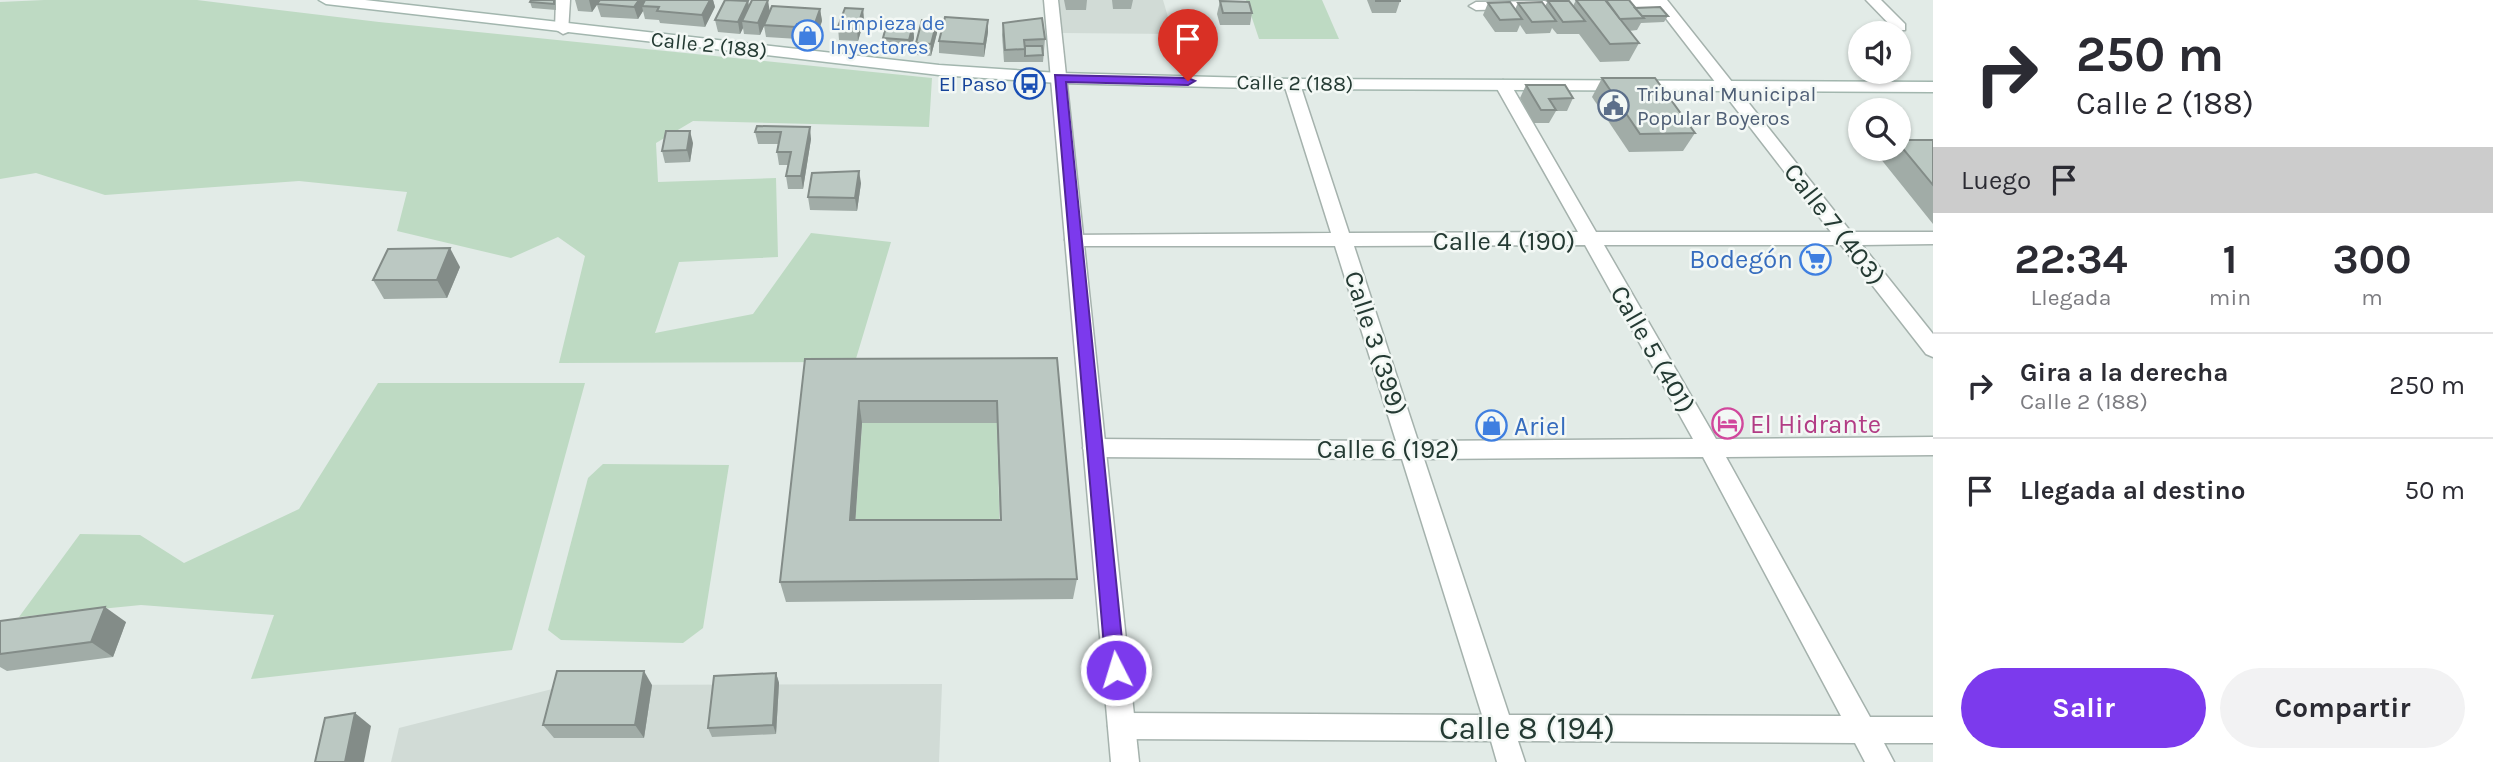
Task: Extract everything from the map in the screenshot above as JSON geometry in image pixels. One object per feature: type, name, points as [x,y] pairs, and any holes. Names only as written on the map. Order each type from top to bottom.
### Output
[{"type":"street","name":"Calle 2 (188)","points":[[326,0],[939,70],[1059,78],[1292,84],[1933,87]]},
{"type":"street","points":[[563,0],[563,29]]},
{"type":"street","points":[[1051,0],[1125,762]]},
{"type":"street","points":[[1873,0],[1894,21]]},
{"type":"street","points":[[1583,5],[1661,2]]},
{"type":"street","name":"Calle 7 (403)","points":[[1661,2],[1933,349]]},
{"type":"street","points":[[1476,6],[1556,5]]},
{"type":"street","name":"Calle 3 (399)","points":[[1292,84],[1511,762]]},
{"type":"street","name":"Calle 5 (401)","points":[[1503,85],[1710,447],[1880,762]]},
{"type":"street","name":"Calle 4 (190)","points":[[1074,240],[1343,242],[1933,238]]},
{"type":"street","name":"Calle 6 (192)","points":[[1094,448],[1410,450],[1933,446]]},
{"type":"street","name":"Calle 8 (194)","points":[[1121,726],[1933,730]]},
{"type":"shaded area","points":[[1059,0],[1163,0],[1173,34],[1062,33]]},
{"type":"shaded area","points":[[942,684],[939,762],[391,762],[399,728],[568,685]]},
{"type":"green space","points":[[197,0],[379,22],[932,78],[929,127],[693,121],[656,143],[658,182],[776,178],[778,257],[679,262],[655,333],[753,314],[811,233],[891,242],[855,362],[559,363],[585,256],[558,237],[511,258],[397,231],[407,192],[299,181],[105,195],[36,173],[0,179],[0,2]]},
{"type":"green space","points":[[1246,0],[1322,0],[1339,39],[1259,39]]},
{"type":"green space","points":[[378,383],[585,383],[512,650],[251,679],[274,615],[141,605],[19,617],[80,534],[140,535],[184,563],[299,509]]},
{"type":"green space","points":[[862,423],[997,423],[1000,541],[854,541]]},
{"type":"green space","points":[[603,464],[729,465],[703,628],[683,643],[561,640],[548,630],[588,478]]},
{"type":"building","points":[[554,0],[554,4],[530,2]]},
{"type":"building","points":[[600,0],[639,0],[634,7],[597,4]]},
{"type":"building","points":[[645,0],[710,0],[702,15],[657,11],[659,7],[642,6]]},
{"type":"building","points":[[725,0],[748,1],[738,22],[715,20]]},
{"type":"building","points":[[752,0],[768,0],[758,23],[742,21]]},
{"type":"building","points":[[1576,0],[1605,0],[1639,43],[1610,44]]},
{"type":"building","points":[[1606,0],[1629,0],[1644,18],[1620,19]]},
{"type":"building","points":[[1220,1],[1249,2],[1252,13],[1223,13]]},
{"type":"building","points":[[1548,1],[1569,1],[1585,21],[1563,22]]},
{"type":"building","points":[[1510,2],[1522,19],[1500,20],[1488,3]]},
{"type":"building","points":[[1542,2],[1556,21],[1532,22],[1518,3]]},
{"type":"building","points":[[772,6],[820,9],[814,26],[764,25]]},
{"type":"building","points":[[1660,7],[1668,16],[1642,16],[1635,8]]},
{"type":"building","points":[[845,8],[863,9],[857,29],[838,27]]},
{"type":"building","points":[[945,17],[988,20],[984,44],[939,41]]},
{"type":"building","points":[[1042,18],[1045,39],[1024,40],[1025,49],[1005,50],[1003,23]]},
{"type":"building","points":[[922,20],[937,21],[931,44],[916,43]]},
{"type":"building","points":[[887,23],[913,25],[909,40],[883,38]]},
{"type":"building","points":[[1025,46],[1042,46],[1043,55],[1025,56]]},
{"type":"building","points":[[1602,78],[1655,78],[1695,133],[1640,134]]},
{"type":"building","points":[[1526,85],[1565,85],[1573,98],[1549,99],[1556,110],[1541,110]]},
{"type":"building","points":[[757,126],[810,127],[801,176],[786,176],[791,152],[777,152],[781,132],[755,132]]},
{"type":"building","points":[[666,131],[690,131],[687,150],[662,151]]},
{"type":"building","points":[[1911,140],[1933,140],[1933,185],[1911,158]]},
{"type":"building","points":[[859,171],[855,198],[808,197],[812,173]]},
{"type":"building","points":[[450,248],[437,280],[373,280],[388,249]]},
{"type":"building","points":[[1057,358],[1077,579],[780,582],[805,359]],"holes":[[[859,401],[997,401],[1001,520],[850,520]]]},
{"type":"building","points":[[105,607],[91,642],[0,654],[0,621]]},
{"type":"building","points":[[557,671],[644,671],[635,725],[543,725]]},
{"type":"building","points":[[776,673],[773,725],[708,728],[714,676]]},
{"type":"building","points":[[355,713],[345,762],[315,762],[325,718]]},
{"type":"place","name":"Limpieza de Inyectores","points":[[807,35]]},
{"type":"place","name":"El Paso","points":[[1030,84]]},
{"type":"place","name":"Tribunal Municipal Popular Boyeros","points":[[1614,106]]},
{"type":"place","name":"Bodegón","points":[[1816,259]]},
{"type":"place","name":"El Hidrante","points":[[1727,424]]},
{"type":"place","name":"Ariel","points":[[1491,426]]},
{"type":"route","points":[[1116,670],[1059,78],[1188,81]]}]
